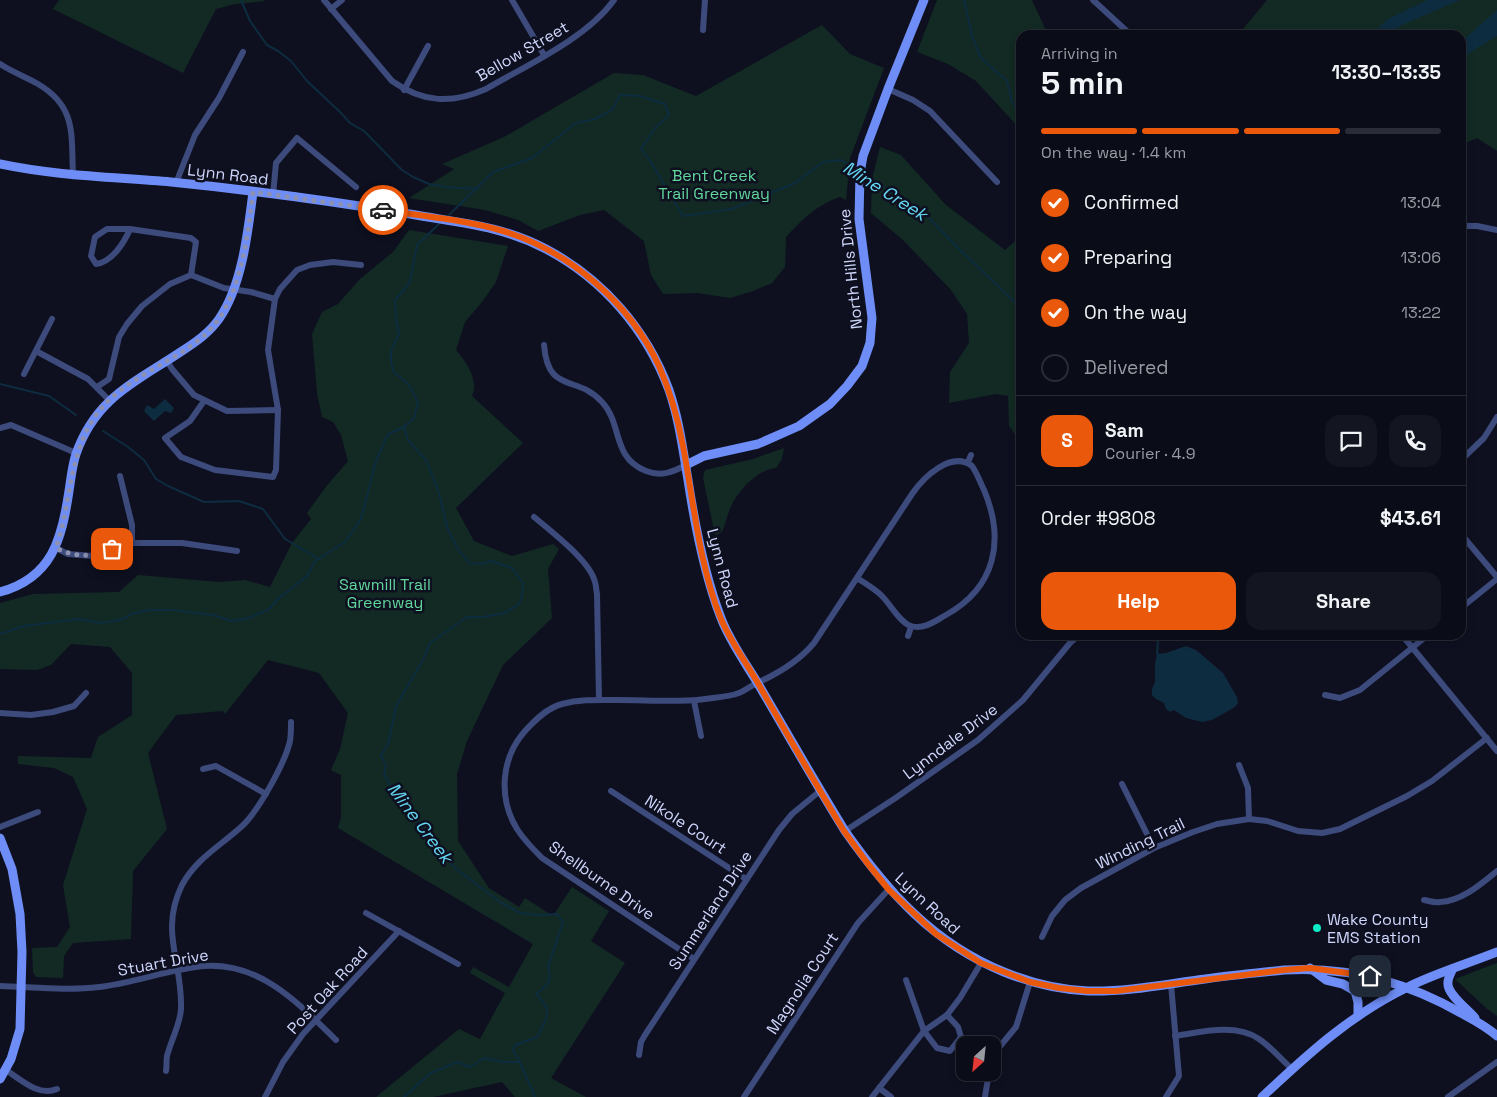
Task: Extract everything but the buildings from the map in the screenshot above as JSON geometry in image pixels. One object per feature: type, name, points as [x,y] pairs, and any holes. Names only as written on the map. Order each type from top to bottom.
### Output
[{"type":"main road","name":"North Hills Drive","points":[[686,466],[704,456],[758,444],[799,426],[830,404],[862,366],[870,343],[872,318],[859,219],[860,173],[863,156],[924,0]]},
{"type":"main road","name":"Lynn Road","points":[[0,164],[49,172],[253,192],[487,226],[528,241],[571,264],[596,283],[627,316],[658,364],[674,407],[704,562],[722,620],[844,831],[889,890],[936,934],[981,963],[1030,982],[1087,991],[1116,991],[1310,968],[1355,973],[1408,987],[1436,998],[1497,1036]]},
{"type":"main road","points":[[0,592],[10,590],[41,570],[56,548],[62,531],[76,453],[94,419],[110,400],[136,379],[200,339],[219,320],[234,289],[244,249],[253,192]]},
{"type":"main road","points":[[0,838],[12,869],[20,914],[22,952],[20,1029],[16,1048],[0,1079]]},
{"type":"main road","points":[[1262,1097],[1291,1068],[1332,1033],[1358,1016],[1408,987],[1497,952]]},
{"type":"main road","points":[[1310,968],[1326,980],[1343,984],[1355,991],[1358,1002],[1358,1016]]},
{"type":"main road","points":[[1452,970],[1448,988],[1480,1024]]},
{"type":"street","name":"Bellow Street","points":[[324,0],[392,81],[404,90],[424,98],[441,100],[471,96],[486,89],[585,30],[601,16],[614,0]]},
{"type":"street","points":[[332,9],[342,0]]},
{"type":"street","points":[[512,0],[544,55]]},
{"type":"street","points":[[703,30],[705,0]]},
{"type":"street","points":[[1094,0],[1126,30]]},
{"type":"street","points":[[404,90],[428,46]]},
{"type":"street","points":[[176,183],[195,135],[219,98],[243,52]]},
{"type":"street","points":[[0,64],[54,94],[70,119],[73,174]]},
{"type":"street","points":[[888,89],[913,100],[930,111],[997,182]]},
{"type":"street","points":[[273,195],[276,163],[297,138],[356,187]]},
{"type":"street","points":[[1466,226],[1497,230]]},
{"type":"street","points":[[130,229],[112,257],[102,264],[96,264],[91,256],[95,237],[107,228],[130,229],[192,238],[196,242],[191,275]]},
{"type":"street","points":[[204,400],[190,421],[165,438],[181,458],[215,470],[273,477],[276,470],[278,410],[268,350],[275,300],[280,289],[297,270],[310,265],[333,262],[361,265]]},
{"type":"street","points":[[97,387],[109,378],[119,337],[135,314],[170,284],[191,275],[224,288],[251,292],[275,300]]},
{"type":"street","points":[[24,374],[52,319]]},
{"type":"street","points":[[544,345],[545,358],[549,369],[556,378],[592,393],[603,402],[610,413],[620,445],[630,462],[644,471],[661,474],[686,466]]},
{"type":"street","points":[[36,350],[88,379],[110,400]]},
{"type":"street","points":[[167,361],[187,388],[204,400],[226,411],[278,410]]},
{"type":"street","points":[[1466,455],[1484,438],[1497,417]]},
{"type":"street","points":[[0,428],[11,425],[76,453]]},
{"type":"street","points":[[858,578],[881,595],[904,623],[912,626],[919,627],[930,624],[960,607],[972,596],[981,585],[990,567],[996,538],[993,517],[976,471],[968,462],[970,455]]},
{"type":"street","name":"Shellburne Drive","points":[[694,959],[542,858],[527,843],[517,828],[508,807],[504,787],[506,766],[512,751],[521,736],[533,722],[550,709],[560,705],[600,700],[694,701],[740,693],[785,669],[805,654],[823,631],[912,494],[927,475],[948,463],[968,462]]},
{"type":"street","points":[[120,476],[132,525],[132,543]]},
{"type":"street","points":[[534,517],[577,555],[590,570],[594,579],[597,594],[600,700]]},
{"type":"street","points":[[1466,540],[1497,578],[1466,604]]},
{"type":"street","points":[[56,548],[68,554],[93,556],[132,543],[182,542],[237,551]]},
{"type":"street","points":[[908,636],[912,626]]},
{"type":"street","name":"Lynndale Drive","points":[[844,831],[897,797],[978,740],[1023,700],[1073,640]]},
{"type":"street","points":[[1406,640],[1497,751]]},
{"type":"street","points":[[1325,695],[1340,698],[1360,690],[1422,640]]},
{"type":"street","points":[[0,713],[31,715],[53,712],[74,706],[86,693]]},
{"type":"street","points":[[694,701],[701,736]]},
{"type":"street","points":[[166,1071],[166,1058],[177,1028],[181,1009],[180,985],[172,941],[171,919],[175,903],[191,869],[241,827],[255,812],[266,794],[290,742],[291,722]]},
{"type":"street","name":"Winding Trail","points":[[1042,937],[1052,916],[1072,895],[1154,848],[1217,824],[1248,819],[1267,821],[1298,831],[1322,833],[1340,829],[1407,796],[1432,781],[1486,738]]},
{"type":"street","points":[[1239,765],[1248,788],[1248,819]]},
{"type":"street","points":[[203,769],[216,766],[266,794]]},
{"type":"street","points":[[1122,784],[1154,848]]},
{"type":"street","name":"Nikole Court","points":[[611,791],[746,879]]},
{"type":"street","name":"Summerland Drive","points":[[639,1055],[641,1042],[645,1035],[746,879],[792,814],[820,791]]},
{"type":"street","points":[[0,827],[38,812]]},
{"type":"street","points":[[1424,900],[1439,902],[1456,900],[1480,885],[1497,871]]},
{"type":"street","name":"Magnolia Court","points":[[744,1097],[853,930],[889,890]]},
{"type":"street","points":[[366,913],[458,964]]},
{"type":"street","name":"Post Oak Road","points":[[264,1097],[283,1062],[315,1020],[398,931]]},
{"type":"street","points":[[872,1097],[924,1031],[947,1015],[960,998],[981,963]]},
{"type":"street","name":"Stuart Drive","points":[[0,986],[78,989],[100,987],[177,970],[205,966],[229,967],[261,977],[280,988],[298,1002],[336,1040]]},
{"type":"street","points":[[906,980],[924,1031],[937,1048],[950,1051],[961,1037],[958,1027],[947,1015]]},
{"type":"street","points":[[1001,1045],[1016,1027],[1030,982]]},
{"type":"street","points":[[1166,1097],[1179,1076],[1171,984]]},
{"type":"street","points":[[1175,1036],[1224,1030],[1247,1033],[1260,1039],[1291,1068]]},
{"type":"street","points":[[1448,1097],[1497,1062]]},
{"type":"street","points":[[6,1070],[39,1090],[52,1091],[57,1089]]},
{"type":"street","points":[[985,1097],[988,1081]]},
{"type":"street","points":[[879,1088],[891,1097]]},
{"type":"green space","points":[[59,0],[265,1],[235,4],[216,9],[183,73],[53,9]]},
{"type":"green space","points":[[937,0],[1032,0],[1046,30],[1016,30],[1016,125],[976,81],[948,64],[917,52]]},
{"type":"green space","points":[[1267,0],[1497,0],[1497,151],[1477,138],[1466,143],[1466,30],[1242,30]]},
{"type":"green space","name":"Bent Creek Trail Greenway","points":[[822,25],[850,54],[884,68],[850,158],[846,200],[840,197],[831,200],[810,214],[798,225],[786,237],[785,267],[772,283],[753,291],[730,298],[697,293],[663,294],[651,275],[644,241],[604,210],[580,215],[538,231],[518,220],[485,210],[409,198],[454,169],[442,164],[504,137],[614,73],[643,75],[696,96]]},
{"type":"green space","points":[[880,147],[901,155],[946,205],[1005,250],[1016,240],[1016,436],[1009,426],[1008,396],[996,394],[949,403],[950,372],[969,343],[967,314],[951,290],[904,241],[871,213],[872,179]]},
{"type":"green space","name":"Sawmill Trail Greenway","points":[[409,230],[508,246],[496,282],[465,322],[456,350],[471,372],[474,384],[472,396],[523,443],[456,508],[474,541],[512,556],[553,544],[559,549],[548,569],[552,618],[503,665],[467,741],[457,774],[458,841],[489,888],[519,907],[525,898],[553,916],[572,887],[609,911],[591,941],[625,963],[551,1078],[586,1097],[515,1097],[502,1082],[433,1097],[376,1097],[459,1029],[480,1039],[505,993],[470,973],[473,967],[509,987],[533,944],[338,828],[341,817],[341,775],[331,770],[340,749],[348,713],[319,673],[268,660],[225,714],[223,711],[176,715],[148,753],[167,829],[133,871],[131,939],[73,943],[64,956],[63,978],[36,977],[33,972],[32,948],[57,947],[70,927],[63,885],[87,809],[73,777],[54,768],[18,764],[18,756],[91,758],[98,737],[132,715],[132,673],[110,647],[71,644],[51,665],[37,670],[0,669],[0,603],[33,594],[119,592],[138,575],[219,582],[245,580],[270,587],[292,543],[311,519],[307,513],[348,461],[341,435],[333,422],[322,417],[317,393],[312,334],[322,312],[338,304],[360,279],[393,252]]},
{"type":"green space","points":[[784,448],[782,459],[776,468],[758,475],[747,484],[735,499],[722,532],[715,535],[703,478],[705,470],[753,459]]},
{"type":"green space","points":[[1497,963],[1497,1016],[1455,979]]},
{"type":"water","points":[[1427,0],[1460,0],[1394,30],[1376,30],[1388,19]]},
{"type":"water","points":[[1497,10],[1497,36],[1472,51],[1466,57],[1466,38]]},
{"type":"water","points":[[165,399],[174,408],[171,413],[165,411],[154,421],[144,411],[147,405],[154,409]]},
{"type":"water","points":[[1186,646],[1196,650],[1223,673],[1237,697],[1238,703],[1235,707],[1212,720],[1202,722],[1186,718],[1174,710],[1170,712],[1166,709],[1164,703],[1152,695],[1157,654]]},
{"type":"waterway","points":[[241,0],[250,21],[267,45],[291,61],[307,81],[350,123],[364,131],[402,170],[429,184],[478,189]]},
{"type":"waterway","points":[[964,0],[972,36],[981,58],[1007,81],[1012,102],[1016,107]]},
{"type":"waterway","name":"Mine Creek","points":[[447,217],[493,172],[532,158],[576,123],[595,119],[612,110],[620,95],[640,96],[665,104],[669,115],[656,127],[641,149],[683,216],[732,209],[795,183],[823,162],[841,160],[858,170]]},
{"type":"waterway","name":"Mine Creek","points":[[864,174],[926,215],[1016,303]]},
{"type":"waterway","name":"Mine Creek","points":[[441,222],[417,245],[410,282],[395,300],[399,334],[391,351],[391,362],[394,372],[409,385],[418,402],[414,418],[404,427],[408,440],[426,460],[439,493],[447,527],[457,548],[469,563],[482,564],[491,561],[512,568],[523,583],[522,596],[519,604],[505,613],[483,617],[467,617],[430,643],[423,660],[396,706],[388,744],[381,755],[386,766],[384,774],[392,789],[411,810],[427,836],[455,868],[500,902],[520,913],[538,915],[557,914],[563,922],[548,967],[550,976],[548,983],[536,994],[542,1000],[547,1010],[546,1020],[537,1037],[515,1045],[513,1051],[520,1062],[535,1097]]},
{"type":"waterway","points":[[0,384],[49,396],[76,415]]},
{"type":"waterway","points":[[0,634],[24,626],[79,619],[101,623],[115,621],[131,614],[149,610],[174,610],[213,615],[232,621],[249,618],[269,609],[279,598],[307,576],[315,561],[345,542],[361,519],[376,461],[388,434],[404,427]]},
{"type":"waterway","points":[[103,431],[144,460],[156,479],[168,486],[204,502],[239,501],[263,509],[285,539],[319,559]]},
{"type":"waterway","points":[[1157,640],[1157,654],[1159,655]]},
{"type":"waterway","points":[[404,1097],[429,1074],[457,1062],[470,1067],[484,1058],[503,1062],[520,1062]]},
{"type":"way so far","points":[[112,549],[93,556],[80,556],[68,554],[56,548],[62,531],[76,453],[94,419],[106,403],[136,379],[200,339],[219,320],[229,301],[238,276],[253,192],[383,210]]},
{"type":"place","name":"Wake County EMS Station","points":[[1317,928]]},
{"type":"route","points":[[383,210],[487,226],[528,241],[571,264],[596,283],[627,316],[658,364],[674,407],[683,445],[704,562],[722,620],[844,831],[889,890],[936,934],[981,963],[1030,982],[1087,991],[1116,991],[1207,978],[1310,968],[1370,976]]}]
